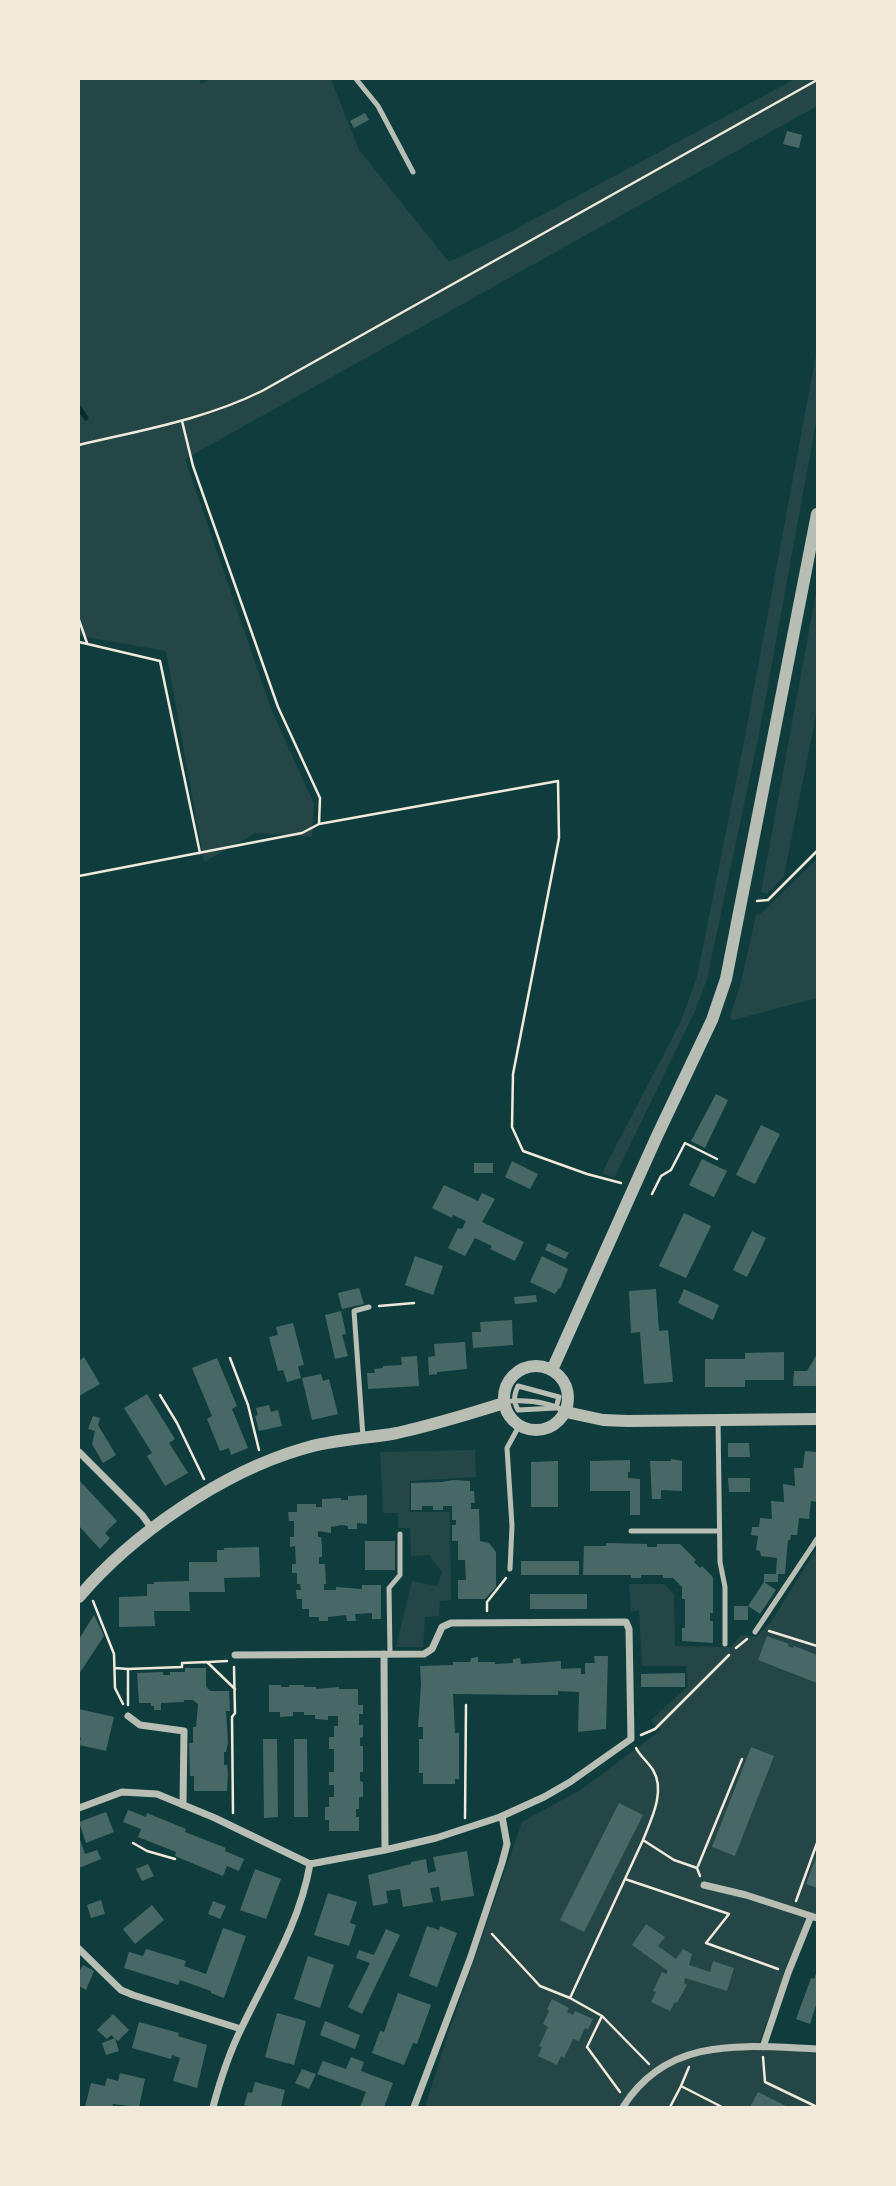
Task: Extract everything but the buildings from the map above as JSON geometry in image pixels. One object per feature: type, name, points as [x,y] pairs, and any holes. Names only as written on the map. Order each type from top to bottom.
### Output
[{"type":"street","points":[[552,1370],[721,997],[743,904],[817,514]]},
{"type":"street","points":[[532,1366],[552,1370],[566,1384],[569,1404],[561,1409],[559,1422],[540,1431],[519,1426],[510,1417],[507,1384],[513,1376],[532,1366]]},
{"type":"street","points":[[82,1593],[152,1529],[210,1491],[264,1463],[301,1449],[396,1433],[509,1402]]},
{"type":"street","points":[[561,1409],[594,1419],[628,1421],[817,1419]]},
{"type":"street","points":[[79,1452],[142,1515],[152,1529]]},
{"type":"street","points":[[79,1808],[122,1792],[157,1794],[310,1864],[385,1850],[465,1829],[502,1816],[570,1782],[631,1739],[629,1629],[626,1622],[451,1623],[442,1627],[432,1649],[424,1654],[235,1655]]},
{"type":"street","points":[[385,1850],[387,1654]]},
{"type":"street","points":[[128,1716],[140,1725],[184,1731],[183,1805]]},
{"type":"street","points":[[414,2107],[482,1924],[507,1844],[502,1816]]},
{"type":"street","points":[[213,2107],[241,2029],[289,1934],[308,1879],[310,1864]]},
{"type":"street","points":[[704,1885],[746,1895],[814,1917],[788,1973],[762,2047]]},
{"type":"street","points":[[79,1949],[121,1990],[241,2029]]},
{"type":"street","points":[[625,2104],[656,2071],[672,2060],[696,2052],[762,2047],[817,2049]]},
{"type":"lane","points":[[356,79],[378,106],[413,172]]},
{"type":"lane","points":[[363,1437],[354,1311],[369,1307]]},
{"type":"lane","points":[[518,1385],[559,1397],[561,1409],[536,1401],[509,1402],[518,1385]]},
{"type":"lane","points":[[718,1420],[719,1531],[720,1562],[725,1587],[725,1644]]},
{"type":"lane","points":[[510,1569],[512,1526],[507,1448],[519,1426]]},
{"type":"lane","points":[[631,1531],[719,1531]]},
{"type":"lane","points":[[387,1654],[389,1588],[400,1575],[400,1534]]},
{"type":"lane","points":[[757,1630],[817,1539]]},
{"type":"path","points":[[79,444],[182,421],[229,407],[262,391],[817,80]]},
{"type":"path","points":[[182,421],[193,466],[278,707],[320,798],[319,824]]},
{"type":"path","points":[[79,620],[87,643]]},
{"type":"path","points":[[79,642],[160,661],[200,853]]},
{"type":"path","points":[[79,877],[302,833],[319,824],[558,781],[559,838],[513,1074],[512,1127],[523,1151],[587,1174],[634,1187]]},
{"type":"path","points":[[743,904],[768,900],[817,851]]},
{"type":"path","points":[[652,1194],[661,1176],[671,1170],[685,1143],[717,1159]]},
{"type":"path","points":[[369,1307],[414,1303]]},
{"type":"path","points":[[230,1358],[248,1405],[264,1463]]},
{"type":"path","points":[[160,1395],[177,1423],[210,1491]]},
{"type":"path","points":[[487,1624],[487,1602],[504,1582],[510,1569]]},
{"type":"path","points":[[82,1593],[95,1605],[114,1654],[116,1688],[128,1716]]},
{"type":"path","points":[[570,1998],[654,1813],[658,1790],[656,1776],[631,1739],[655,1729],[725,1658],[757,1630],[817,1646]]},
{"type":"path","points":[[115,1668],[182,1667],[182,1663],[233,1661],[233,1827]]},
{"type":"path","points":[[207,1662],[234,1689]]},
{"type":"path","points":[[128,1669],[128,1716]]},
{"type":"path","points":[[465,1829],[466,1706]]},
{"type":"path","points":[[704,1885],[697,1868],[742,1759]]},
{"type":"path","points":[[643,1840],[674,1860],[697,1868]]},
{"type":"path","points":[[132,1843],[175,1859]]},
{"type":"path","points":[[793,1910],[817,1843]]},
{"type":"path","points":[[625,1879],[729,1914],[706,1943],[788,1973]]},
{"type":"path","points":[[482,1924],[540,1986],[603,2015],[656,2071]]},
{"type":"path","points":[[603,2015],[587,2047],[625,2104]]},
{"type":"path","points":[[762,2047],[765,2082],[817,2107]]},
{"type":"path","points":[[670,2107],[681,2086],[722,2107]]},
{"type":"shaded area","points":[[79,79],[198,79],[202,84],[210,79],[331,79],[359,150],[449,262],[499,238],[795,79],[817,79],[817,106],[185,459],[271,709],[314,804],[312,837],[256,833],[204,862],[166,651],[79,636]]},
{"type":"shaded area","points":[[817,349],[817,417],[759,734],[707,979],[695,1011],[614,1178],[602,1173],[681,1021],[697,977]]},
{"type":"shaded area","points":[[817,587],[817,710],[784,876],[767,894],[761,892]]},
{"type":"shaded area","points":[[817,859],[817,998],[733,1020],[730,1017],[756,915]]},
{"type":"shaded area","points":[[475,1450],[476,1477],[410,1481],[409,1512],[450,1512],[451,1600],[440,1601],[439,1616],[425,1617],[423,1647],[396,1647],[412,1581],[437,1586],[442,1572],[429,1555],[411,1556],[410,1528],[398,1528],[398,1513],[383,1513],[380,1452]]},
{"type":"shaded area","points":[[817,1548],[817,1915],[809,1912],[757,2048],[817,2052],[817,2107],[425,2107],[522,1822],[582,1789],[661,1730],[651,1720],[688,1686],[686,1666],[642,1666],[639,1610],[631,1612],[629,1584],[664,1584],[674,1594],[675,1646],[731,1647],[741,1635],[756,1637],[771,1622]]},
{"type":"waterway","points":[[79,408],[86,418]]}]
